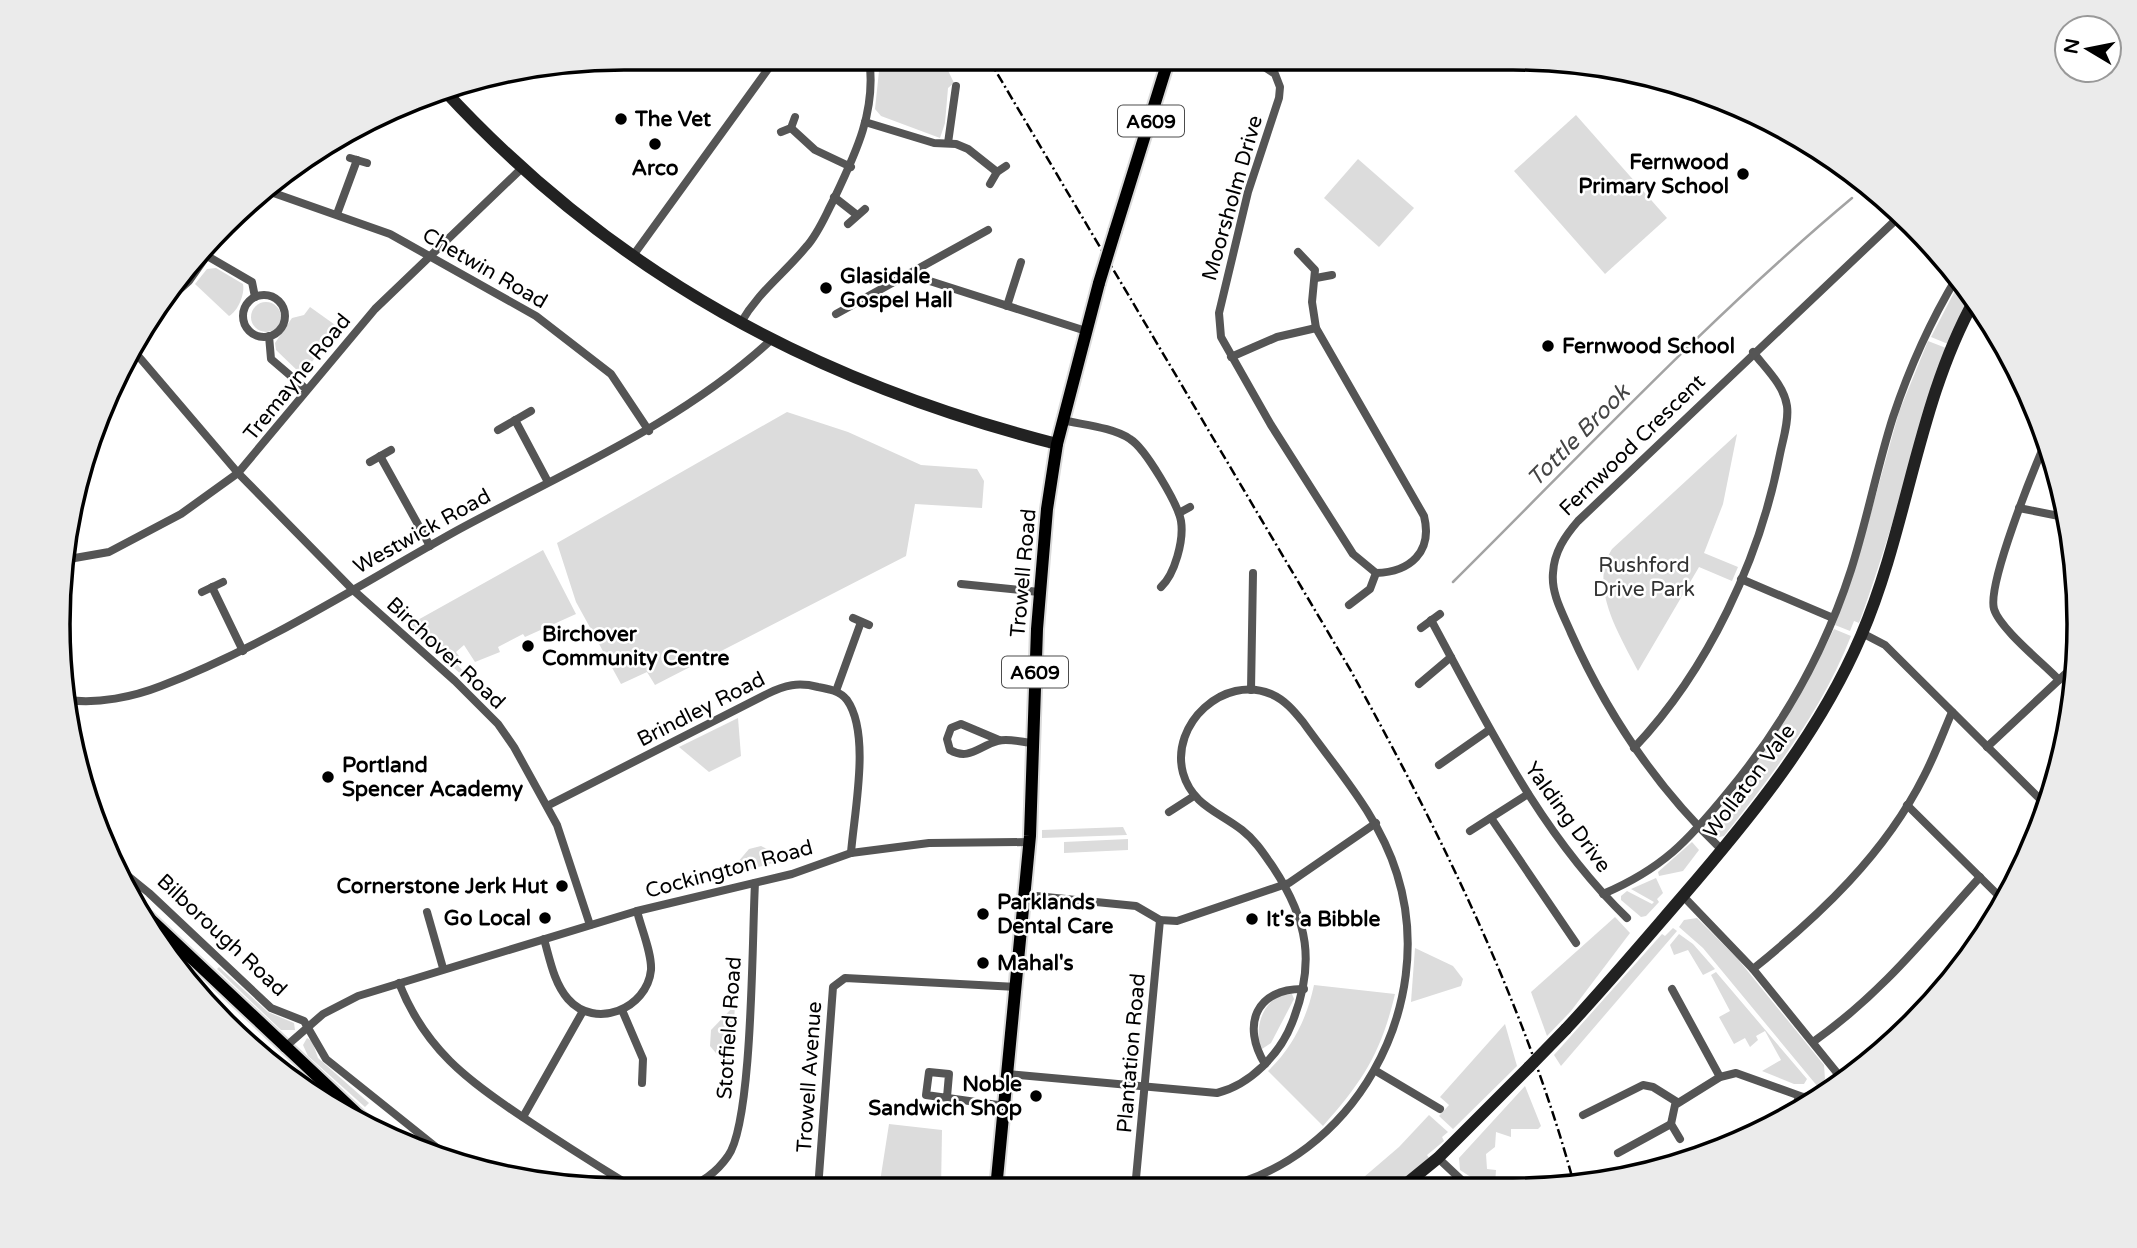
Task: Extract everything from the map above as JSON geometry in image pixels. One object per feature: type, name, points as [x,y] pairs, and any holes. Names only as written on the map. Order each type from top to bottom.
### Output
[{"type":"main road","name":"Trowell Road","points":[[997,1178],[1026,895],[1040,592],[1057,444],[1099,283],[1165,70]]},
{"type":"main road","name":"Bilborough Road","points":[[162,930],[344,1102]]},
{"type":"street","points":[[631,257],[767,70]]},
{"type":"street","points":[[740,324],[762,290],[808,245],[851,167],[866,122],[870,70]]},
{"type":"street","name":"Moorsholm Drive","points":[[1269,70],[1275,74],[1280,93],[1248,192],[1219,313],[1221,338],[1353,554],[1376,573]]},
{"type":"street","points":[[948,143],[956,86]]},
{"type":"street","points":[[451,97],[521,169],[631,257],[740,324],[878,389],[983,425],[1057,444]]},
{"type":"street","points":[[952,110],[963,111]]},
{"type":"street","points":[[781,132],[791,128],[795,117]]},
{"type":"street","points":[[866,122],[934,143],[948,143],[968,149],[997,172]]},
{"type":"street","points":[[791,128],[815,150],[851,167]]},
{"type":"street","points":[[337,214],[353,159],[367,163]]},
{"type":"street","points":[[990,184],[997,172],[1006,166]]},
{"type":"street","name":"Tremayne Road","points":[[74,558],[109,552],[181,514],[238,473],[296,407],[306,389],[375,309],[521,169]]},
{"type":"street","name":"Chetwin Road","points":[[275,193],[390,234],[485,286],[570,339],[611,374],[649,431]]},
{"type":"street","points":[[834,197],[857,215]]},
{"type":"street","points":[[848,224],[865,209]]},
{"type":"street","name":"Fernwood Crescent","points":[[1722,850],[1665,791],[1600,694],[1556,597],[1553,572],[1556,556],[1578,521],[1753,352],[1894,222]]},
{"type":"street","points":[[836,314],[911,275],[988,230]]},
{"type":"street","points":[[1298,252],[1313,266],[1316,278],[1312,302],[1316,328],[1425,522],[1425,542],[1417,559],[1403,568],[1376,573],[1370,589],[1349,605]]},
{"type":"street","points":[[189,281],[209,257],[252,282],[255,297]]},
{"type":"street","points":[[1007,306],[1021,262]]},
{"type":"street","points":[[911,275],[1086,331]]},
{"type":"street","points":[[1316,278],[1332,275]]},
{"type":"street","name":"Wollaton Vale","points":[[1603,894],[1634,881],[1664,862],[1698,827],[1770,736],[1810,667],[1833,618],[1853,563],[1900,398],[1926,337],[1952,286]]},
{"type":"street","points":[[255,297],[274,297],[284,310],[283,324],[269,336],[251,332],[243,318],[246,305],[255,297]]},
{"type":"street","name":"Wollaton Vale","points":[[1413,1178],[1437,1158],[1566,1029],[1722,850],[1812,729],[1862,633],[1941,380],[1971,311]]},
{"type":"street","points":[[1231,357],[1268,340],[1316,328]]},
{"type":"street","points":[[269,336],[271,359],[306,389]]},
{"type":"street","name":"Westwick Road","points":[[76,700],[85,702],[159,687],[243,651],[430,545],[649,431],[699,398],[771,340]]},
{"type":"street","points":[[1634,748],[1654,726],[1694,668],[1741,579],[1774,480],[1787,412],[1781,388],[1753,352]]},
{"type":"street","name":"Birchover Road","points":[[139,357],[238,473],[352,589],[456,681],[498,724],[557,825],[590,925]]},
{"type":"street","points":[[498,430],[531,411]]},
{"type":"street","points":[[1062,420],[1116,432],[1131,439],[1143,452],[1179,513],[1181,534],[1174,566],[1171,577],[1161,587]]},
{"type":"street","points":[[515,421],[548,482]]},
{"type":"street","points":[[370,462],[391,450]]},
{"type":"street","points":[[2040,455],[2019,508],[2000,574],[1994,609],[2000,621],[2059,680]]},
{"type":"street","points":[[380,456],[430,545]]},
{"type":"street","points":[[1179,513],[1190,507]]},
{"type":"street","points":[[2019,508],[2056,515]]},
{"type":"street","points":[[1164,563],[1174,566]]},
{"type":"street","points":[[1251,690],[1257,586],[1253,573]]},
{"type":"street","points":[[1741,579],[1833,618]]},
{"type":"street","points":[[202,592],[223,582]]},
{"type":"street","points":[[961,584],[1040,592]]},
{"type":"street","points":[[212,587],[243,651]]},
{"type":"street","points":[[1421,628],[1440,614]]},
{"type":"street","name":"Yalding Drive","points":[[1431,620],[1489,730],[1528,794],[1603,894],[1627,918]]},
{"type":"street","points":[[851,853],[859,730],[846,699],[836,691],[861,621]]},
{"type":"street","points":[[1862,633],[1885,646],[2039,798]]},
{"type":"street","points":[[1419,684],[1451,657]]},
{"type":"street","points":[[1987,747],[2064,675]]},
{"type":"street","name":"Brindley Road","points":[[547,806],[789,684],[836,691]]},
{"type":"street","points":[[1008,1074],[1217,1093],[1235,1085],[1265,1064],[1289,1033],[1304,989],[1307,968],[1304,937],[1294,903],[1285,885],[1247,834],[1194,796],[1182,771],[1182,751],[1187,731],[1209,703],[1225,694],[1251,690],[1275,696],[1291,708],[1376,823],[1402,891],[1406,944],[1400,1004],[1376,1071],[1352,1104],[1316,1142],[1270,1172],[1251,1178]]},
{"type":"street","points":[[1753,969],[1813,920],[1847,886],[1907,805],[1924,777],[1952,712]]},
{"type":"street","points":[[999,740],[975,753],[959,755],[950,750],[947,739],[951,728],[961,724],[999,740],[1032,743]]},
{"type":"street","points":[[1439,765],[1489,730]]},
{"type":"street","points":[[1470,831],[1528,794]]},
{"type":"street","points":[[1169,812],[1194,796]]},
{"type":"street","points":[[1907,805],[1997,894]]},
{"type":"street","points":[[1492,818],[1576,943]]},
{"type":"street","points":[[1026,895],[1136,906],[1160,920],[1188,918],[1285,885],[1376,823]]},
{"type":"street","name":"Cockington Road","points":[[285,1048],[309,1025],[341,1003],[443,968],[637,911],[755,884],[851,853],[929,843],[1030,842]]},
{"type":"street","points":[[1813,1042],[1854,1013],[1889,980],[1980,877]]},
{"type":"street","name":"Bilborough Road","points":[[134,883],[271,1008],[309,1025]]},
{"type":"street","name":"Stotfield Road","points":[[707,1178],[730,1154],[746,1093],[755,884]]},
{"type":"street","points":[[1683,896],[1753,969],[1837,1073]]},
{"type":"street","points":[[544,939],[556,980],[570,1002],[583,1011],[609,1014],[632,1006],[641,995],[651,969],[637,911]]},
{"type":"street","points":[[427,912],[443,968]]},
{"type":"street","name":"Plantation Road","points":[[1136,1178],[1160,920]]},
{"type":"street","name":"Trowell Avenue","points":[[819,1178],[834,987],[845,978],[1017,987]]},
{"type":"street","points":[[398,983],[415,1020],[436,1049],[482,1091],[618,1178]]},
{"type":"street","points":[[1265,1064],[1252,1040],[1255,1017],[1273,993],[1286,989],[1304,989]]},
{"type":"street","points":[[1672,989],[1720,1077]]},
{"type":"street","points":[[622,1010],[643,1059],[642,1083]]},
{"type":"street","points":[[523,1117],[583,1011]]},
{"type":"street","points":[[309,1025],[326,1059],[432,1144]]},
{"type":"street","points":[[1376,1071],[1440,1109]]},
{"type":"street","points":[[1680,1139],[1671,1124],[1676,1102],[1720,1077],[1742,1074],[1799,1097]]},
{"type":"street","points":[[1583,1115],[1640,1086],[1653,1087],[1676,1102]]},
{"type":"street","points":[[947,1097],[1004,1106]]},
{"type":"street","points":[[1618,1153],[1671,1124]]},
{"type":"street","points":[[1437,1158],[1458,1178]]},
{"type":"green space","points":[[948,70],[954,83],[948,88],[945,123],[940,138],[881,116],[875,109],[879,71]]},
{"type":"green space","points":[[1576,115],[1667,218],[1605,274],[1514,171]]},
{"type":"green space","points":[[1358,159],[1414,208],[1379,247],[1324,198]]},
{"type":"green space","points":[[216,268],[243,284],[240,302],[229,316],[195,284],[207,269]]},
{"type":"green space","points":[[1955,290],[1966,305],[1948,344],[1931,337]]},
{"type":"green space","points":[[266,302],[276,307],[281,317],[276,327],[266,332],[256,327],[251,317],[256,307]]},
{"type":"green space","points":[[310,307],[338,327],[302,375],[276,350],[275,343],[292,318],[304,315]]},
{"type":"green space","points":[[1928,341],[1946,348],[1871,589],[1859,623],[1854,621],[1850,631],[1835,625],[1858,559],[1899,412]]},
{"type":"green space","points":[[787,412],[848,432],[921,465],[977,469],[984,481],[982,508],[915,504],[906,556],[655,685],[647,672],[621,684],[576,602],[557,543]]},
{"type":"green space","name":"Rushford Drive Park","points":[[1737,434],[1723,504],[1704,553],[1738,567],[1732,581],[1699,567],[1638,671],[1609,611],[1603,579],[1605,564],[1612,549]]},
{"type":"green space","points":[[543,550],[576,614],[525,637],[523,634],[498,647],[500,652],[475,662],[464,645],[456,652],[459,656],[454,661],[465,673],[463,676],[407,626]]},
{"type":"green space","points":[[1834,629],[1851,636],[1826,690],[1761,789],[1724,836],[1715,838],[1708,825],[1776,731],[1807,681]]},
{"type":"green space","points":[[738,718],[741,756],[709,772],[679,747]]},
{"type":"green space","points":[[1123,827],[1127,835],[1042,838],[1042,830]]},
{"type":"green space","points":[[1128,839],[1128,850],[1064,853],[1064,842]]},
{"type":"green space","points":[[1692,842],[1699,850],[1683,871],[1659,876],[1658,872]]},
{"type":"green space","points":[[761,846],[787,859],[726,876],[749,849]]},
{"type":"green space","points":[[1656,878],[1663,893],[1657,899],[1659,902],[1646,916],[1641,917],[1621,900],[1621,896],[1627,891],[1652,904],[1654,902],[1631,889]]},
{"type":"green space","points":[[1615,917],[1630,933],[1571,1011],[1547,1036],[1531,992]]},
{"type":"green space","points":[[1697,918],[1737,958],[1824,1065],[1825,1079],[1818,1087],[1703,948],[1679,927],[1684,920]]},
{"type":"green space","points":[[1673,928],[1677,931],[1561,1066],[1554,1055],[1662,934],[1665,936]]},
{"type":"green space","points":[[1679,934],[1693,944],[1715,969],[1703,975],[1688,950],[1674,955],[1670,945]]},
{"type":"green space","points":[[1415,948],[1453,966],[1463,979],[1461,986],[1411,1002]]},
{"type":"green space","points":[[219,967],[268,1012],[294,1023],[295,1030],[281,1030],[217,969]]},
{"type":"green space","points":[[1716,972],[1807,1079],[1804,1084],[1794,1084],[1762,1071],[1781,1060],[1765,1031],[1756,1036],[1758,1040],[1750,1047],[1745,1038],[1734,1044],[1719,1017],[1730,1011],[1711,975]]},
{"type":"green space","points":[[1314,985],[1395,994],[1390,1015],[1369,1065],[1323,1126],[1268,1071],[1285,1052],[1298,1031]]},
{"type":"green space","points":[[1281,993],[1292,994],[1294,999],[1271,1043],[1259,1048],[1261,1017],[1268,1005]]},
{"type":"green space","points":[[735,1005],[731,1071],[710,1046],[711,1030]]},
{"type":"green space","points":[[1505,1024],[1517,1066],[1453,1129],[1439,1116],[1449,1105],[1440,1097]]},
{"type":"green space","points":[[307,1038],[312,1041],[318,1058],[369,1103],[365,1107],[308,1056],[303,1045]]},
{"type":"green space","points":[[1525,1086],[1541,1126],[1538,1129],[1511,1129],[1511,1137],[1496,1132],[1495,1147],[1486,1154],[1487,1169],[1496,1170],[1495,1178],[1472,1178],[1460,1170],[1459,1158]]},
{"type":"green space","points":[[1429,1115],[1448,1132],[1442,1137],[1444,1141],[1427,1155],[1429,1158],[1404,1178],[1363,1178],[1399,1147]]},
{"type":"green space","points":[[889,1124],[942,1130],[941,1178],[881,1178]]},
{"type":"waterway","name":"Tottle Brook","points":[[1453,582],[1698,337],[1852,198]]},
{"type":"railway","points":[[995,70],[1351,671],[1417,795],[1506,986],[1554,1117],[1571,1175]]},
{"type":"place","name":"The Vet","points":[[621,119]]},
{"type":"place","name":"Arco","points":[[655,144]]},
{"type":"place","name":"Fernwood Primary School","points":[[1743,174]]},
{"type":"place","name":"Glasidale Gospel Hall","points":[[826,288]]},
{"type":"place","name":"Fernwood School","points":[[1548,346]]},
{"type":"place","name":"Birchover Community Centre","points":[[528,646]]},
{"type":"place","name":"Portland Spencer Academy","points":[[328,777]]},
{"type":"place","name":"Cornerstone Jerk Hut","points":[[562,886]]},
{"type":"place","name":"Parklands Dental Care","points":[[983,914]]},
{"type":"place","name":"Go Local","points":[[545,918]]},
{"type":"place","name":"It's a Bibble","points":[[1252,919]]},
{"type":"place","name":"Mahal's","points":[[983,963]]},
{"type":"place","name":"Noble Sandwich Shop","points":[[1036,1096]]}]
